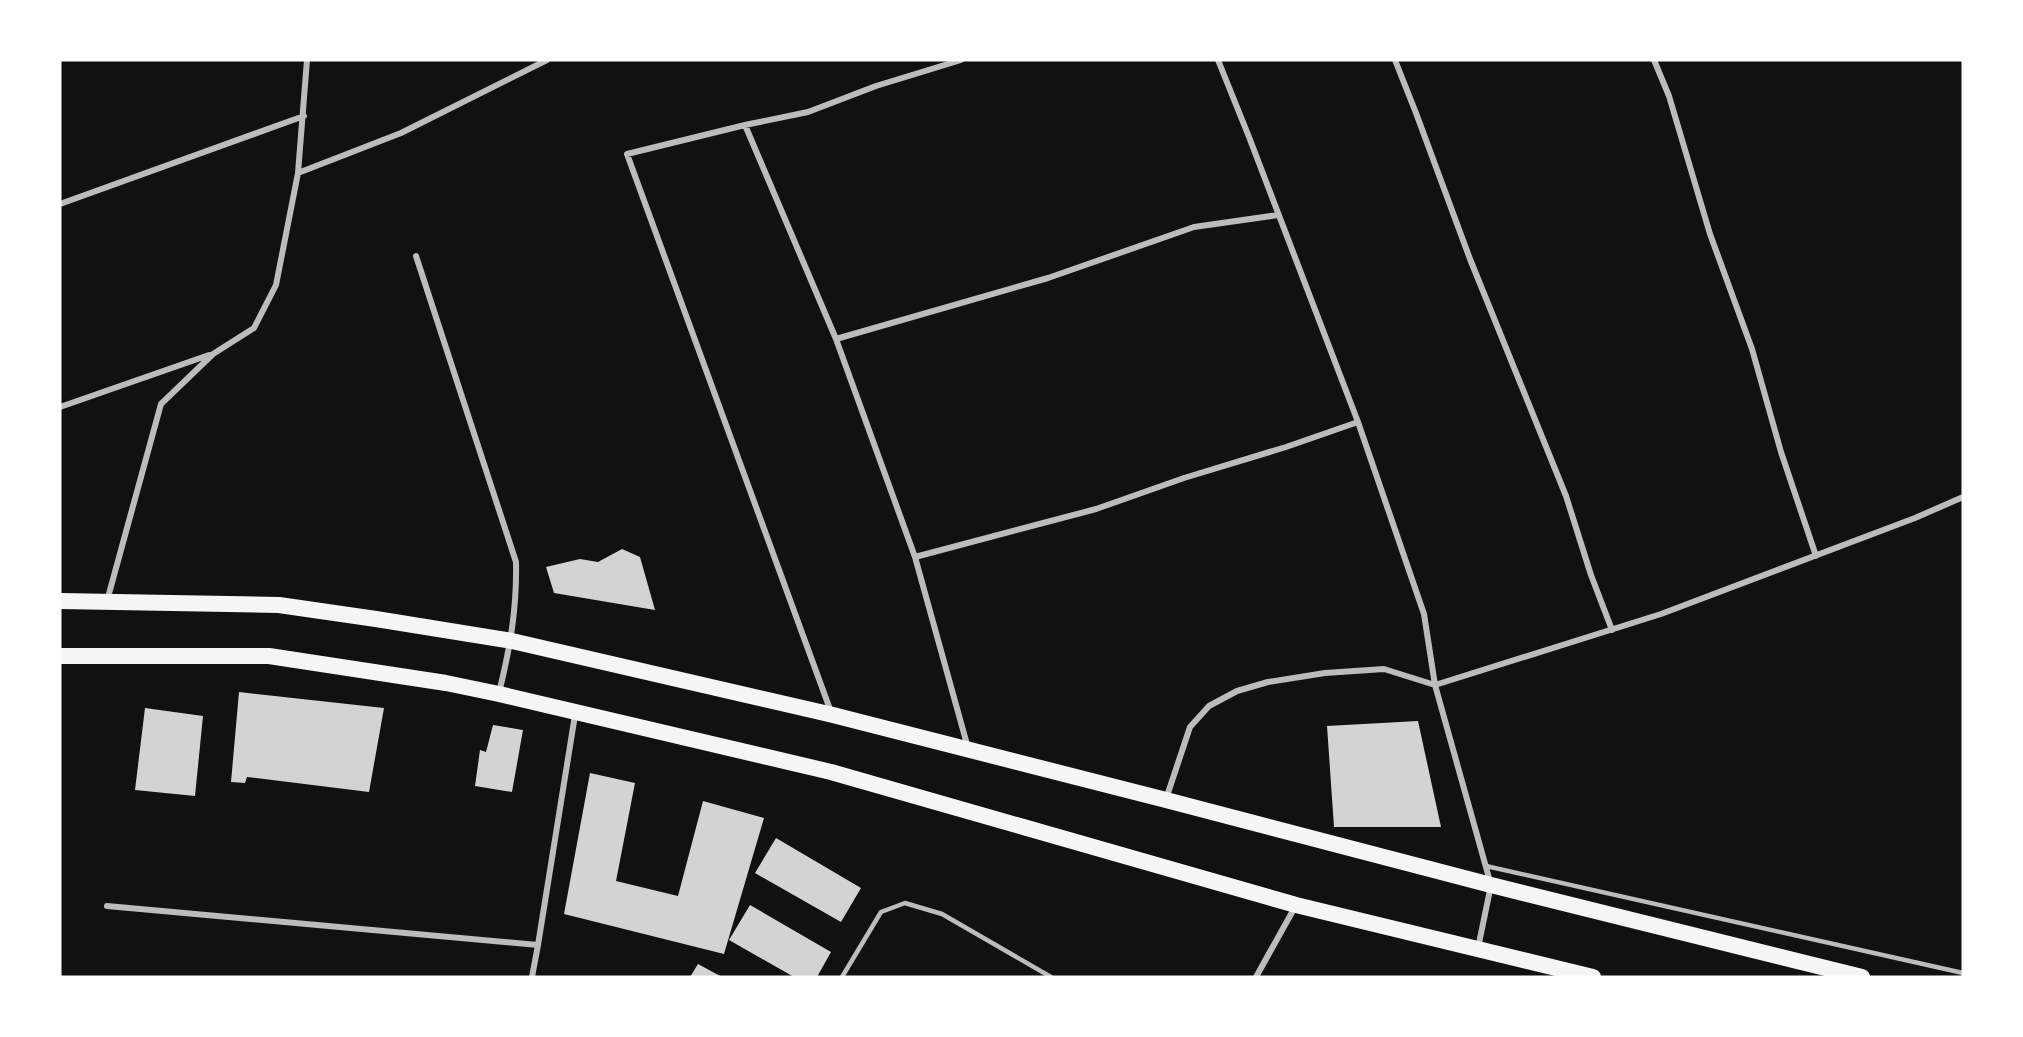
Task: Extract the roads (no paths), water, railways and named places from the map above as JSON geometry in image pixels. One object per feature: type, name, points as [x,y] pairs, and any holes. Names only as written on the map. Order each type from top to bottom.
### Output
[{"type":"highway","points":[[60,601],[279,605],[512,641],[833,715],[1491,885],[1862,977]]},
{"type":"highway","points":[[60,656],[269,656],[446,683],[499,694],[831,772],[1296,905],[1593,977]]},
{"type":"street","points":[[106,602],[161,404],[213,354],[254,328],[276,285],[298,173],[307,60]]},
{"type":"street","points":[[298,173],[400,133],[547,60]]},
{"type":"street","points":[[833,715],[627,154],[808,112],[876,86],[961,60]]},
{"type":"street","points":[[1218,60],[1358,422],[1424,614],[1435,685],[1491,885],[1478,949]]},
{"type":"street","points":[[1395,60],[1470,259],[1566,496],[1591,575],[1612,630]]},
{"type":"street","points":[[1654,60],[1669,96],[1710,234],[1752,349],[1781,452],[1816,556]]},
{"type":"street","points":[[60,204],[304,116]]},
{"type":"street","points":[[745,125],[836,339],[915,557],[968,750]]},
{"type":"street","points":[[836,339],[1048,278],[1194,227],[1278,214]]},
{"type":"street","points":[[416,256],[516,562],[516,607],[512,641],[499,694]]},
{"type":"street","points":[[60,408],[213,354]]},
{"type":"street","points":[[915,557],[1096,509],[1358,422]]},
{"type":"street","points":[[1166,800],[1190,727],[1209,706],[1237,691],[1291,678],[1384,669],[1435,685],[1660,614],[1915,518],[1963,497]]},
{"type":"street","points":[[532,977],[575,712]]},
{"type":"street","points":[[1256,977],[1296,905]]},
{"type":"street","points":[[107,906],[538,945]]},
{"type":"lane","points":[[1486,866],[1963,974]]},
{"type":"lane","points":[[842,977],[881,912],[905,903],[942,914],[1051,977]]}]
